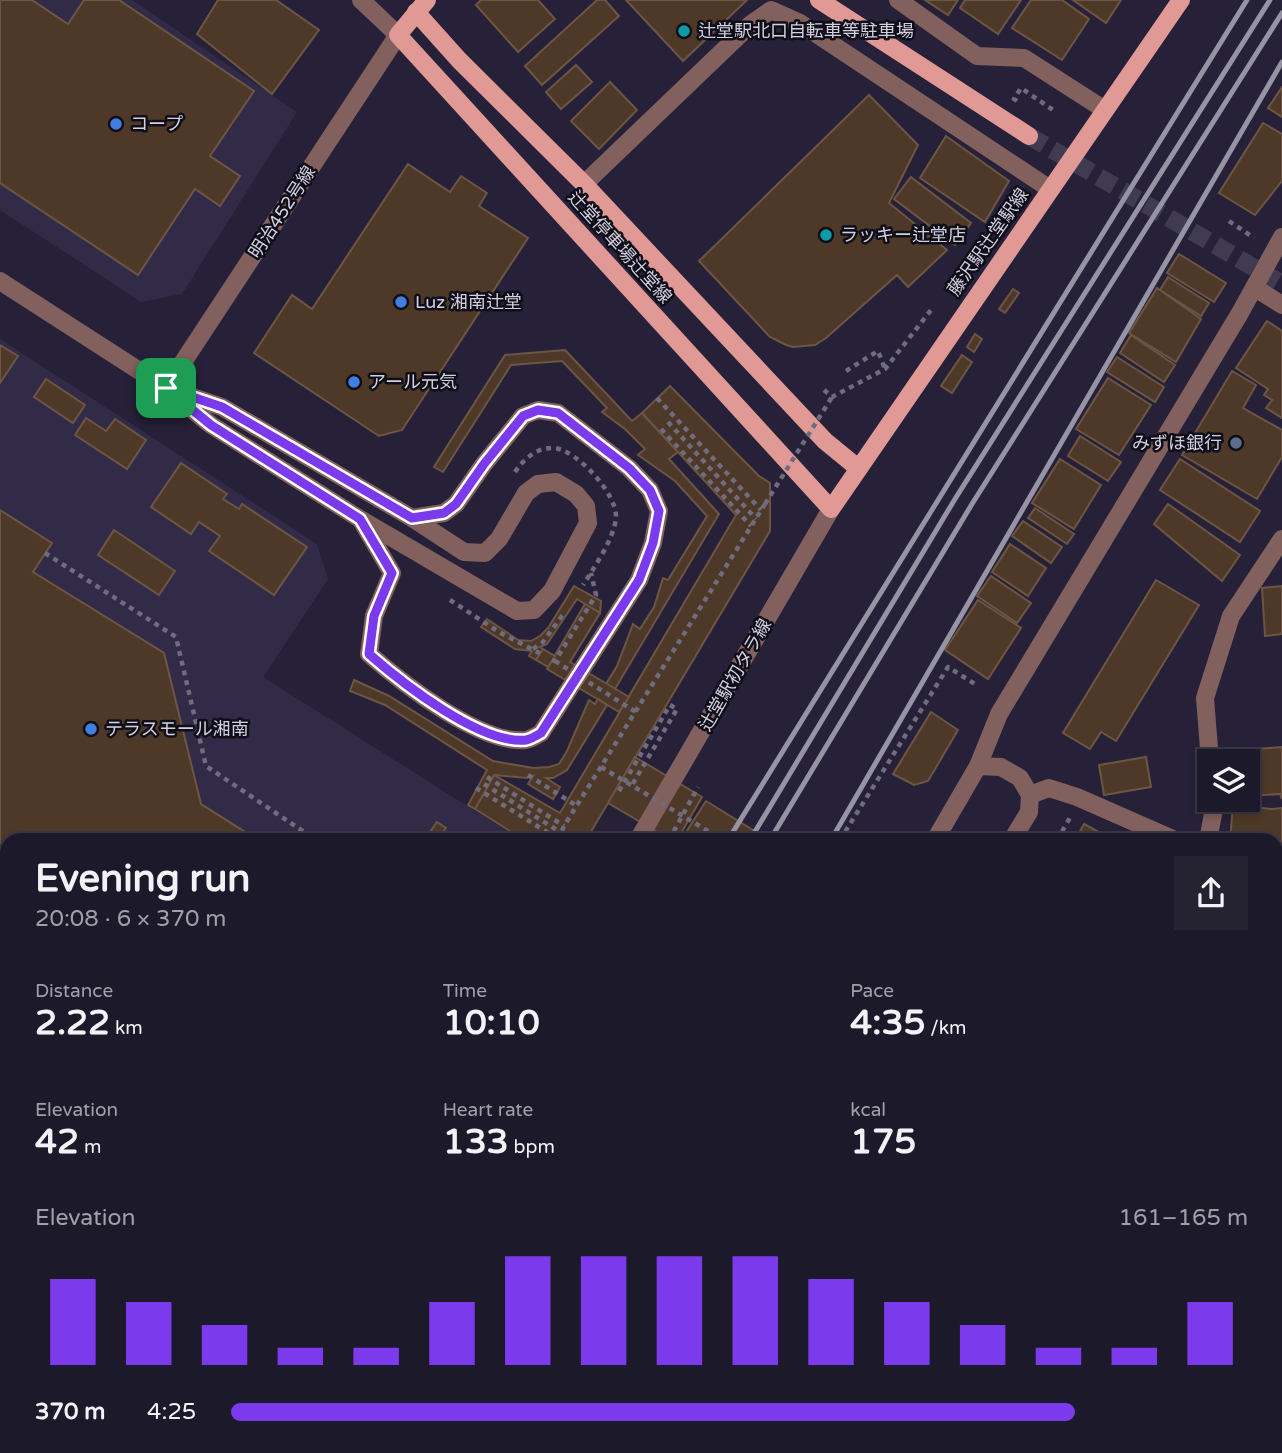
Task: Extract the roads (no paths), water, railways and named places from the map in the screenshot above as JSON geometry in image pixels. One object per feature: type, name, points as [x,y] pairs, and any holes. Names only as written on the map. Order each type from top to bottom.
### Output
[{"type":"main road","points":[[819,0],[1029,136]]},
{"type":"main road","name":"藤沢駅辻堂駅線","points":[[831,509],[1181,0]]},
{"type":"main road","name":"辻堂停車場辻堂線","points":[[831,509],[398,35],[416,4],[459,60],[584,184],[825,441],[858,468]]},
{"type":"street","points":[[361,0],[398,35]]},
{"type":"street","points":[[898,0],[977,56],[1024,58],[1105,110]]},
{"type":"street","points":[[584,184],[751,24],[771,10],[800,23],[1050,189]]},
{"type":"street","name":"明治452号線","points":[[166,388],[398,35]]},
{"type":"street","points":[[939,833],[978,766],[999,714],[1255,288],[1282,237]]},
{"type":"street","points":[[0,281],[166,388],[211,425],[360,519],[517,611],[534,610],[552,591],[588,523],[586,506],[576,494],[556,482],[538,484],[526,493],[499,539],[485,553],[464,552],[412,518],[222,407],[166,388]]},
{"type":"street","points":[[1255,288],[1282,305]]},
{"type":"street","points":[[360,519],[392,573],[374,616],[369,654],[398,680],[475,728],[502,738],[527,740],[541,733],[639,580],[653,543],[659,511],[650,490],[629,468],[558,413],[538,410],[523,416],[456,504],[444,513],[412,518]]},
{"type":"street","name":"辻堂駅初タラ線","points":[[642,833],[831,509]]},
{"type":"street","points":[[1209,749],[1205,698],[1231,616],[1282,540]]},
{"type":"street","points":[[978,766],[1001,767],[1020,778],[1030,795],[1029,812],[1016,833]]},
{"type":"street","points":[[1030,795],[1049,788],[1077,797],[1159,833]]},
{"type":"street","points":[[1209,833],[1213,812]]},
{"type":"tunnel","points":[[1029,136],[1282,284]]},
{"type":"railway","points":[[732,833],[1247,0]]},
{"type":"railway","points":[[754,833],[955,499],[1270,0]]},
{"type":"railway","points":[[774,833],[972,504],[1282,13]]},
{"type":"railway","points":[[835,833],[1282,62]]},
{"type":"place","name":"辻堂駅北口自転車等駐車場","points":[[684,31]]},
{"type":"place","name":"コープ","points":[[116,124]]},
{"type":"place","name":"ラッキー辻堂店","points":[[826,235]]},
{"type":"place","name":"Luz 湘南辻堂","points":[[401,302]]},
{"type":"place","name":"アール元気","points":[[354,382]]},
{"type":"place","name":"みずほ銀行","points":[[1236,443]]},
{"type":"place","name":"テラスモール湘南","points":[[91,729]]}]
